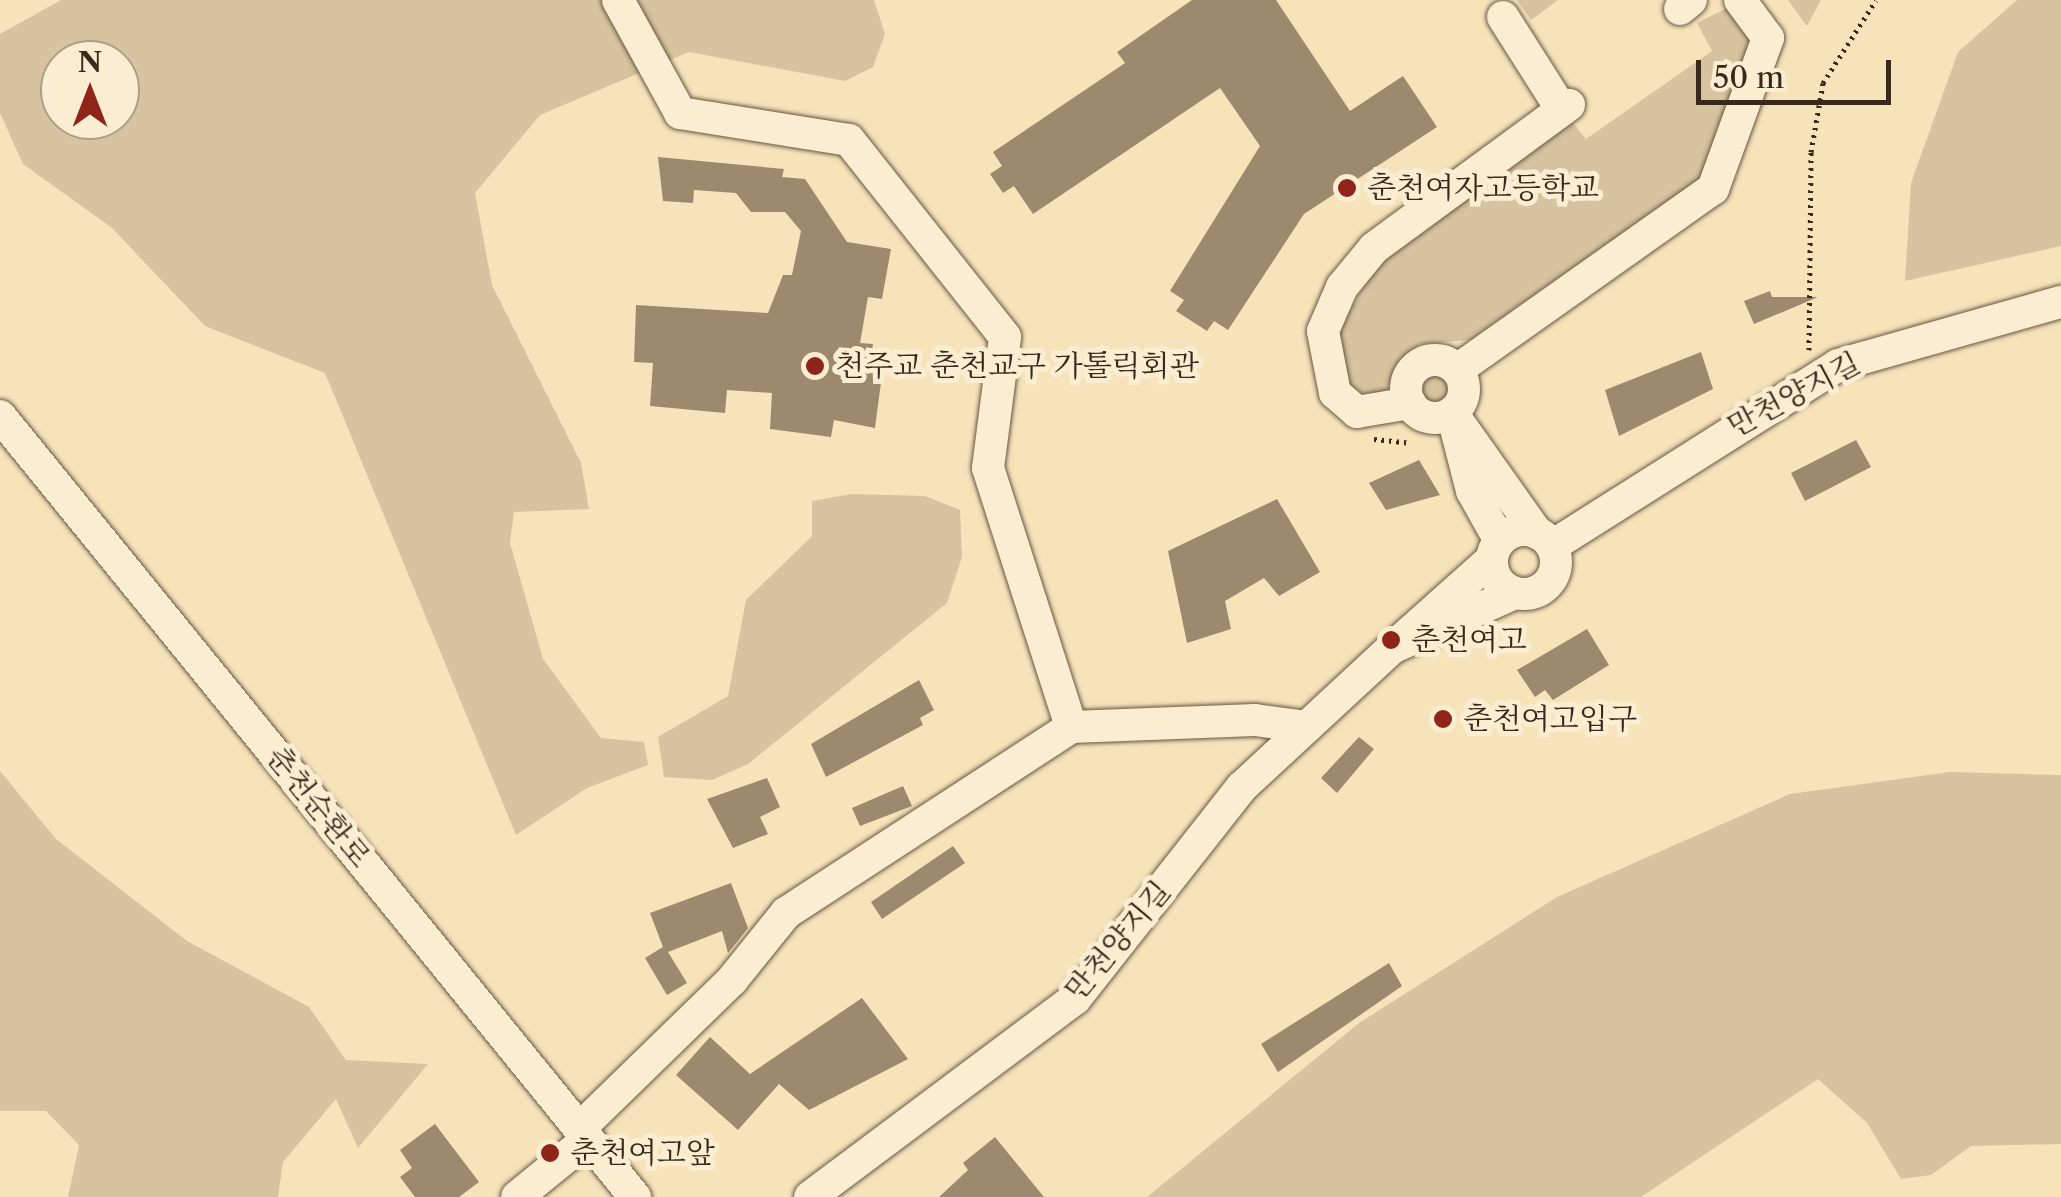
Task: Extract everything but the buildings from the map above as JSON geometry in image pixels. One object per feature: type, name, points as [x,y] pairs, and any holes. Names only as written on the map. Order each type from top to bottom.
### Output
[{"type":"street","points":[[618,0],[680,114],[848,140],[1005,338],[988,468],[1071,726]]},
{"type":"street","points":[[1452,414],[1432,418],[1410,403],[1406,385],[1422,364],[1458,370],[1713,189],[1768,38],[1740,0]]},
{"type":"street","points":[[1410,403],[1357,412],[1336,392],[1324,331],[1342,286],[1374,248],[1565,108],[1503,18]]},
{"type":"street","name":"만천양지길","points":[[1545,539],[1838,365],[2061,302]]},
{"type":"street","points":[[1458,370],[1465,388],[1452,414],[1472,491],[1496,550],[1497,580],[1515,594]]},
{"type":"street","points":[[1392,648],[1515,594],[1536,592],[1553,578],[1545,539],[1452,414]]},
{"type":"street","name":"춘천순환로","points":[[0,416],[635,1197]]},
{"type":"street","points":[[1496,550],[1545,539]]},
{"type":"street","name":"만천양지길","points":[[810,1197],[1075,999],[1242,788],[1496,550]]},
{"type":"street","points":[[517,1197],[584,1134],[732,980],[786,913],[1071,726],[1255,720],[1306,728]]},
{"type":"path","points":[[1805,384],[1811,152],[1823,83],[1876,0]]},
{"type":"shaded area","points":[[61,0],[874,0],[885,34],[873,67],[845,81],[689,52],[540,115],[475,193],[492,285],[581,463],[589,509],[514,512],[510,543],[543,659],[601,738],[644,742],[648,765],[587,788],[516,835],[325,373],[205,326],[112,228],[23,164],[0,113],[0,34]]},
{"type":"shaded area","points":[[1517,0],[1558,0],[1531,20]]},
{"type":"shaded area","points":[[1788,0],[1821,0],[1807,26]]},
{"type":"shaded area","points":[[2017,0],[2061,0],[2061,246],[1905,281],[1911,183],[1958,52]]},
{"type":"shaded area","points":[[1727,8],[1757,40],[1706,174],[1470,340],[1419,344],[1386,389],[1371,397],[1344,383],[1335,337],[1379,259],[1569,118],[1586,139],[1712,51],[1697,23]]},
{"type":"shaded area","points":[[1435,371],[1447,376],[1452,388],[1447,400],[1435,405],[1423,400],[1418,388],[1423,376]]},
{"type":"shaded area","points":[[852,494],[925,496],[960,510],[962,557],[947,603],[748,764],[712,780],[664,777],[658,737],[728,696],[746,600],[812,536],[812,501]]},
{"type":"shaded area","points":[[0,771],[56,839],[187,941],[309,1007],[346,1060],[428,1064],[358,1148],[336,1099],[283,1162],[278,1197],[68,1197],[79,1145],[46,1111],[0,1111]]},
{"type":"shaded area","points":[[1950,772],[2061,775],[2061,1144],[1971,1146],[1931,1175],[1901,1179],[1867,1123],[1818,1079],[1641,1197],[1147,1197],[1359,1023],[1557,897],[1790,794]]},
{"type":"place","name":"춘천여자고등학교","points":[[1347,188]]},
{"type":"place","name":"천주교 춘천교구 가톨릭회관","points":[[815,366]]},
{"type":"place","name":"춘천여고","points":[[1391,640]]},
{"type":"place","name":"춘천여고입구","points":[[1443,719]]},
{"type":"place","name":"춘천여고앞","points":[[550,1153]]}]
